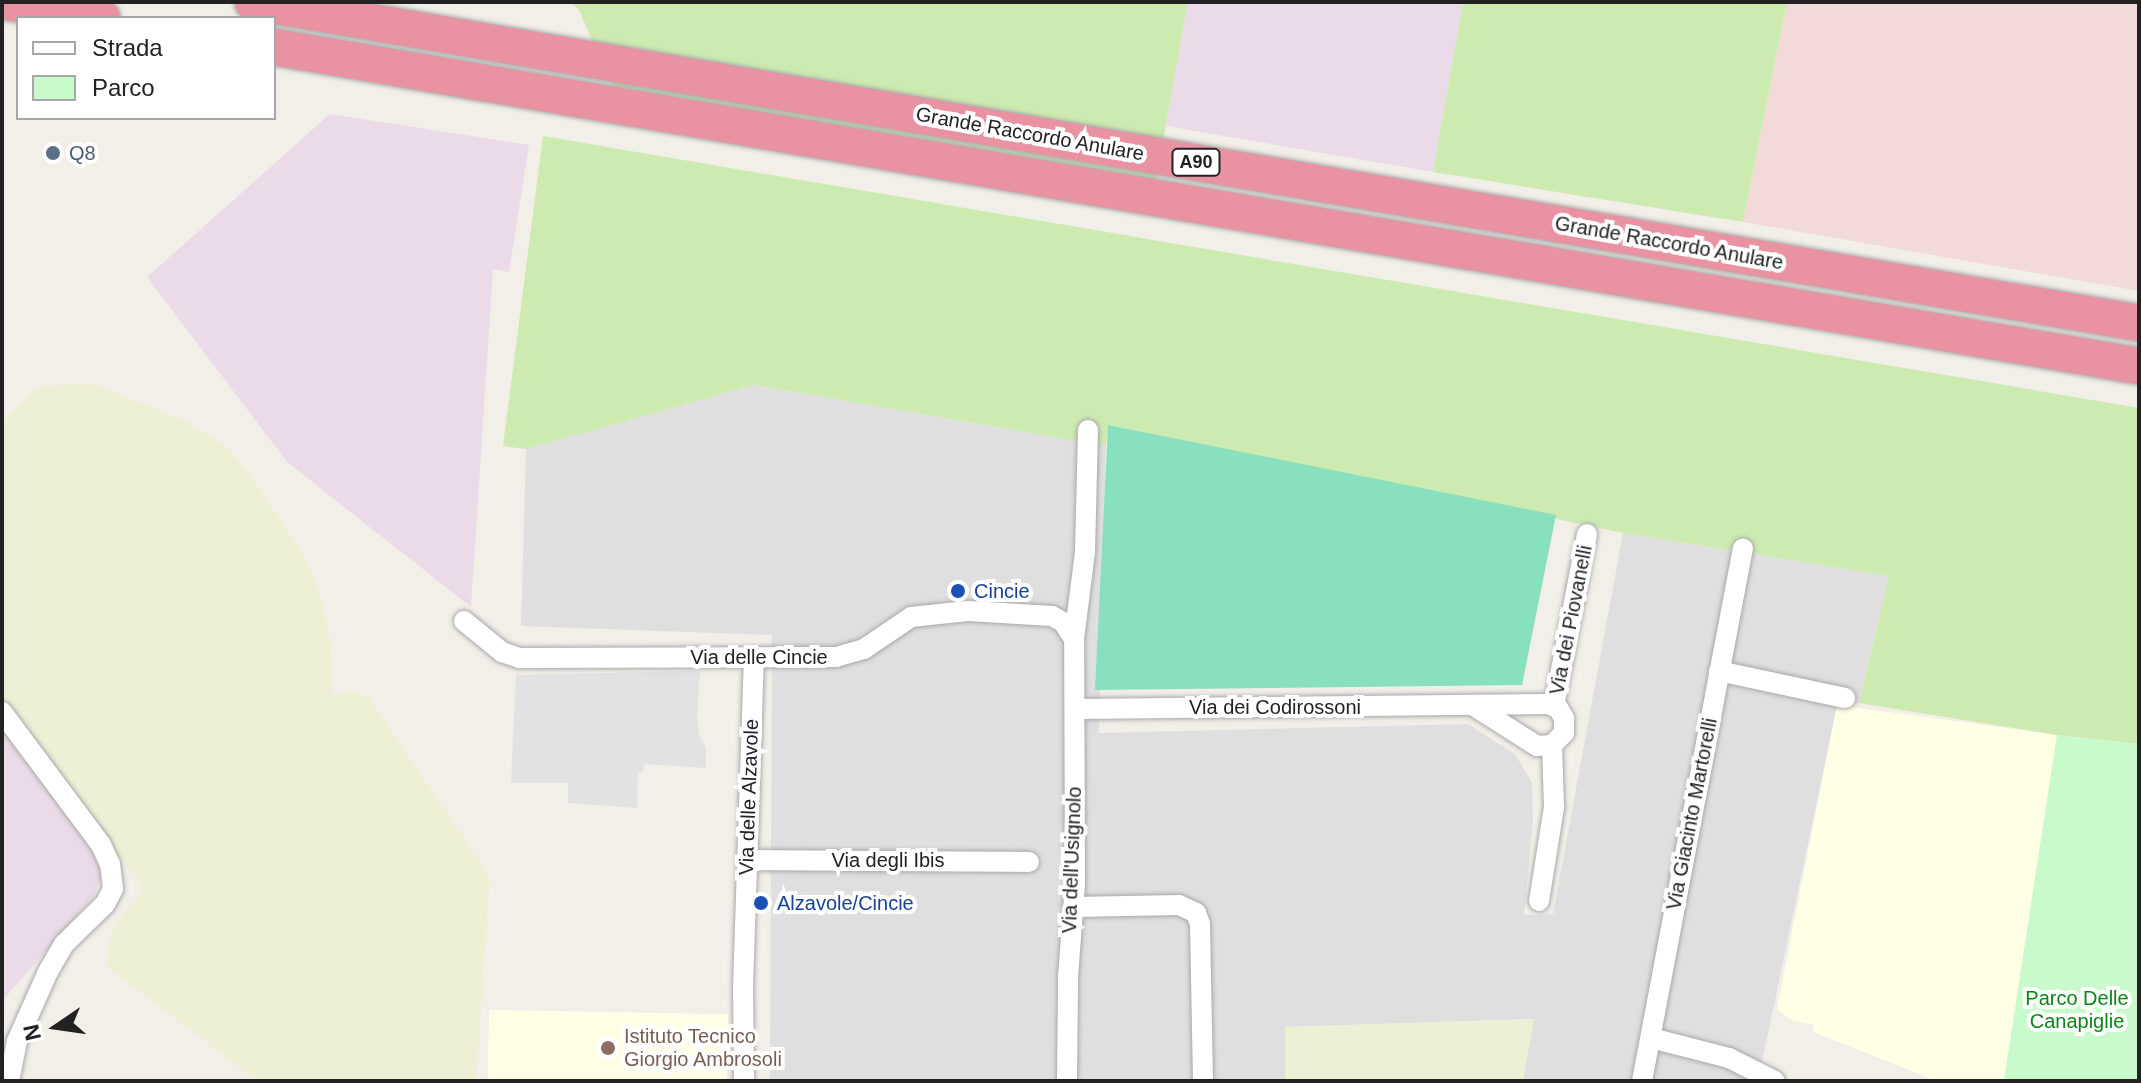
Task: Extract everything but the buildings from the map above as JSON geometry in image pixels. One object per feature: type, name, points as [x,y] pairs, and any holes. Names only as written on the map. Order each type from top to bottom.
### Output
[{"type":"highway","points":[[7,2],[90,16]]},
{"type":"highway","name":"Grande Raccordo Anulare","points":[[253,2],[2139,323]]},
{"type":"highway","name":"Grande Raccordo Anulare","points":[[276,47],[2139,366]]},
{"type":"street","points":[[1074,639],[1085,552],[1088,430]]},
{"type":"street","name":"Via dei Piovanelli","points":[[1552,745],[1562,737],[1565,723],[1554,706],[1587,534]]},
{"type":"street","name":"Via Giacinto Martorelli","points":[[1642,1081],[1743,548]]},
{"type":"street","name":"Via delle Cincie","points":[[464,621],[502,652],[519,658],[846,655],[871,645],[905,619],[953,612],[1044,614],[1063,622],[1074,639]]},
{"type":"street","name":"Via dell'Usignolo","points":[[1067,1081],[1067,992],[1074,907],[1074,639]]},
{"type":"street","name":"Via delle Alzavole","points":[[744,1081],[754,657]]},
{"type":"street","points":[[1719,671],[1845,698]]},
{"type":"street","points":[[1474,706],[1530,744],[1552,745],[1554,807],[1539,901]]},
{"type":"street","name":"Via dei Codirossoni","points":[[1075,709],[1554,706]]},
{"type":"street","points":[[2,712],[101,845],[110,864],[113,889],[105,904],[64,944],[47,974],[17,1041],[9,1081]]},
{"type":"street","name":"Via degli Ibis","points":[[747,860],[1029,862]]},
{"type":"street","points":[[1074,907],[1179,905],[1196,913],[1200,924],[1203,1081]]},
{"type":"street","points":[[1651,1038],[1729,1058],[1775,1081]]},
{"type":"shaded area","points":[[1188,2],[1463,2],[1433,172],[1166,126]]},
{"type":"shaded area","points":[[1787,2],[2139,2],[2139,291],[1743,222]]},
{"type":"shaded area","points":[[330,114],[529,145],[509,272],[493,269],[471,607],[287,462],[147,277]]},
{"type":"shaded area","points":[[78,383],[100,386],[187,421],[224,445],[249,472],[307,561],[320,593],[331,643],[333,695],[351,691],[369,697],[490,877],[476,1081],[257,1081],[106,966],[112,929],[144,889],[2,698],[2,421],[39,387]]},
{"type":"shaded area","points":[[754,385],[1106,446],[1099,733],[1468,724],[1515,754],[1532,783],[1533,822],[1524,915],[1553,914],[1623,533],[1889,576],[1859,703],[1837,706],[1758,1081],[1523,1081],[1533,1019],[1285,1027],[1285,1081],[770,1081],[772,635],[521,626],[526,449]]},
{"type":"shaded area","points":[[700,671],[697,717],[699,735],[706,748],[706,768],[644,764],[643,772],[638,772],[637,808],[568,803],[568,783],[511,783],[516,675]]},
{"type":"shaded area","points":[[1837,705],[2057,735],[2004,1081],[1937,1081],[1813,1032],[1814,1025],[1793,1021],[1777,1009]]},
{"type":"shaded area","points":[[2,727],[93,853],[103,874],[92,899],[2,1001]]},
{"type":"shaded area","name":"Istituto Tecnico Giorgio Ambrosoli","points":[[489,1010],[728,1014],[727,1081],[488,1081]]},
{"type":"shaded area","points":[[1534,1019],[1523,1081],[1285,1081],[1285,1027]]},
{"type":"green space","points":[[571,2],[1188,2],[1153,198],[621,106],[579,10]]},
{"type":"green space","points":[[1463,2],[1787,2],[1743,222],[1433,172]]},
{"type":"green space","points":[[543,136],[2139,408],[2139,744],[2057,735],[1859,703],[1889,576],[1623,533],[1109,425],[1106,446],[754,385],[526,449],[503,446]]},
{"type":"green space","points":[[1108,425],[1556,515],[1522,685],[1095,690]]},
{"type":"green space","name":"Parco Delle Canapiglie","points":[[2057,735],[2139,744],[2139,1081],[2004,1081]]},
{"type":"place","name":"Q8","points":[[53,153]]},
{"type":"place","name":"Cincie","points":[[958,591]]},
{"type":"place","name":"Alzavole/Cincie","points":[[761,903]]},
{"type":"place","name":"Istituto Tecnico Giorgio Ambrosoli","points":[[608,1048]]}]
